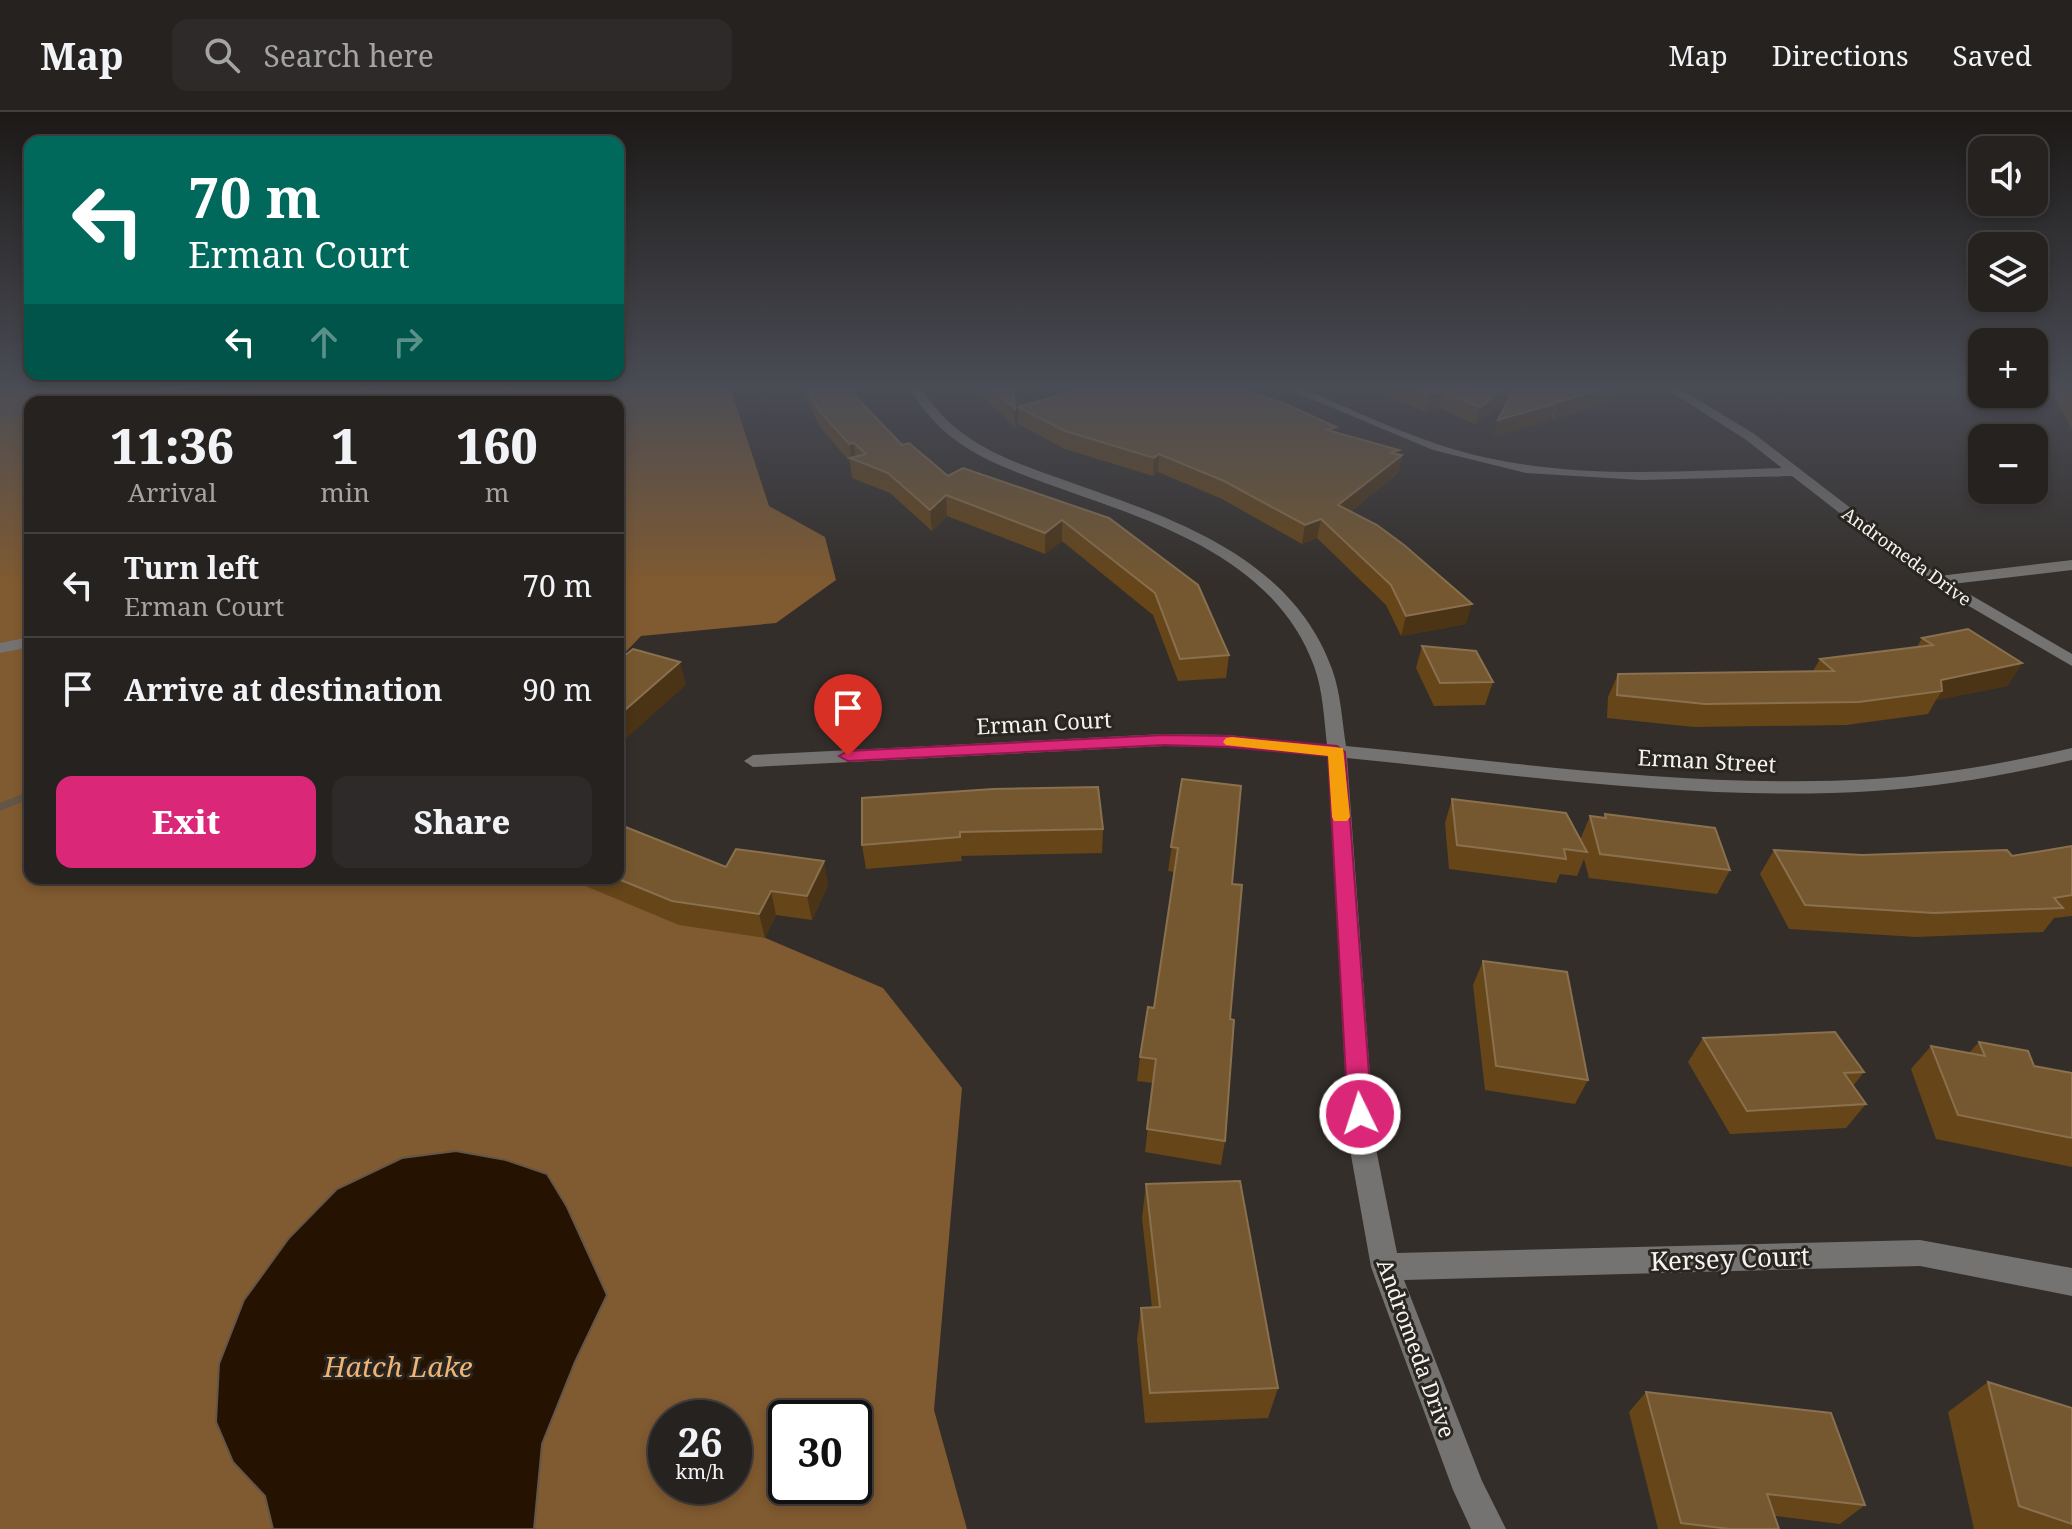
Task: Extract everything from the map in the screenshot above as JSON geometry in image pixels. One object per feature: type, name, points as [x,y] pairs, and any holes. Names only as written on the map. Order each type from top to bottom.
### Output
[{"type":"street","name":"Andromeda Drive","points":[[986,453],[1168,521],[1213,545],[1252,574],[1290,612],[1319,657],[1331,699],[1337,752],[1362,1144],[1385,1267],[1469,1490],[1489,1529]]},
{"type":"street","points":[[1460,453],[1491,462],[1605,475],[1794,472]]},
{"type":"street","name":"Andromeda Drive","points":[[1770,453],[1936,581],[2072,661]]},
{"type":"street","points":[[1936,581],[2072,565]]},
{"type":"street","points":[[0,648],[24,643]]},
{"type":"street","name":"Erman Court","points":[[753,761],[1164,740],[1228,741],[1337,752]]},
{"type":"street","name":"Erman Street","points":[[1337,752],[1682,785],[1776,789],[1865,788],[1948,780],[2029,766],[2072,754]]},
{"type":"street","name":"Kersey Court","points":[[1385,1267],[1920,1253],[2072,1282]]},
{"type":"shaded area","points":[[0,453],[24,453],[24,884],[624,884],[624,878],[883,988],[962,1088],[934,1410],[967,1529],[0,1529]]},
{"type":"shaded area","points":[[624,453],[752,453],[769,506],[825,537],[836,580],[776,623],[641,636],[624,654]]},
{"type":"water","name":"Hatch Lake","points":[[456,1151],[506,1160],[547,1174],[567,1207],[607,1295],[575,1362],[542,1444],[534,1529],[273,1529],[265,1496],[233,1462],[216,1422],[219,1364],[244,1300],[289,1238],[337,1189],[402,1158]]},
{"type":"building","points":[[921,453],[948,476],[963,468],[1109,518],[1198,585],[1229,655],[1180,659],[1155,593],[1062,520],[1045,533],[946,495],[930,510],[888,473],[850,458],[866,454]]},
{"type":"building","points":[[1138,453],[1402,455],[1338,505],[1377,525],[1472,604],[1406,616],[1391,585],[1321,519],[1305,525],[1224,481],[1159,454],[1154,458]]},
{"type":"building","points":[[1968,629],[2022,663],[1941,680],[1942,691],[1859,702],[1705,704],[1617,695],[1618,674],[1834,671],[1820,659],[1933,645],[1922,638]]},
{"type":"building","points":[[1422,646],[1476,651],[1493,682],[1440,683]]},
{"type":"building","points":[[633,649],[680,662],[624,711],[624,656]]},
{"type":"building","points":[[1182,779],[1241,786],[1232,884],[1242,885],[1230,1019],[1234,1020],[1225,1141],[1147,1129],[1156,1059],[1140,1057],[1148,1007],[1154,1008],[1178,848],[1171,847]]},
{"type":"building","points":[[1098,787],[1103,829],[960,832],[960,837],[862,845],[862,798],[993,789]]},
{"type":"building","points":[[1452,799],[1566,813],[1587,852],[1564,849],[1566,859],[1457,845]]},
{"type":"building","points":[[1605,814],[1715,828],[1730,870],[1600,854],[1590,816],[1606,818]]},
{"type":"building","points":[[624,826],[726,867],[736,849],[824,861],[807,896],[771,891],[759,914],[672,901],[624,881]]},
{"type":"building","points":[[2072,846],[2072,895],[2054,898],[2063,908],[1934,913],[1805,905],[1774,850],[1862,855],[2007,850],[2012,856]]},
{"type":"building","points":[[1483,961],[1567,972],[1588,1080],[1496,1066]]},
{"type":"building","points":[[1835,1032],[1864,1072],[1844,1073],[1866,1104],[1747,1111],[1703,1038]]},
{"type":"building","points":[[1979,1042],[2028,1051],[2034,1066],[2072,1073],[2072,1138],[1958,1115],[1931,1046],[1985,1056]]},
{"type":"building","points":[[1240,1181],[1278,1388],[1150,1393],[1141,1308],[1160,1307],[1146,1184]]},
{"type":"building","points":[[1988,1382],[2072,1408],[2072,1524],[2019,1506]]},
{"type":"building","points":[[1646,1392],[1831,1413],[1865,1505],[1767,1494],[1779,1529],[1730,1529],[1681,1523]]},
{"type":"waterway","points":[[0,807],[24,797]]},
{"type":"slow traffic","points":[[1232,742],[1337,752],[1341,817]]},
{"type":"route","points":[[848,756],[1164,740],[1228,741],[1337,752],[1360,1114]]}]
